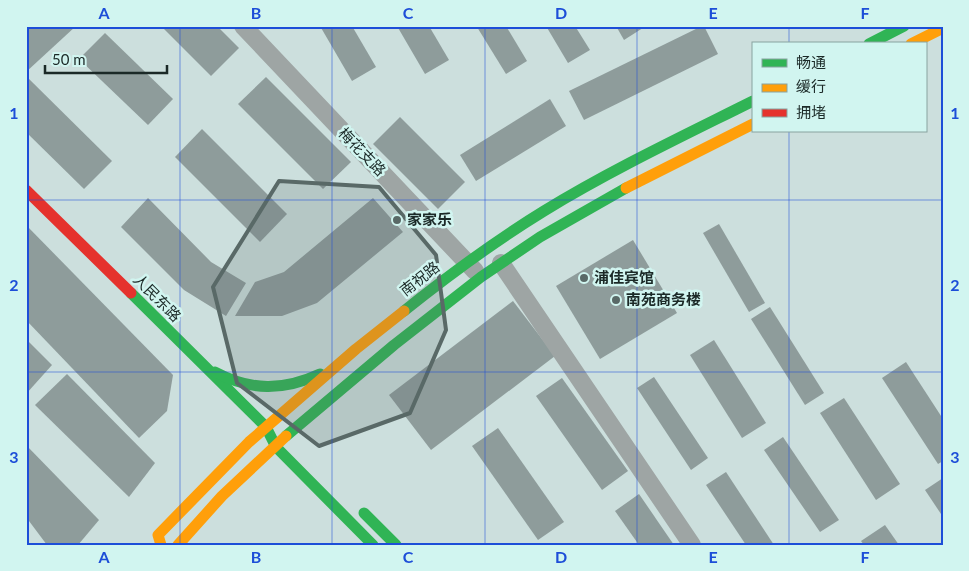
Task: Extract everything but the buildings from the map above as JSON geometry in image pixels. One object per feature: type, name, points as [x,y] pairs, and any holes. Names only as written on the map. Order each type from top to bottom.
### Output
[{"type":"main road","points":[[873,42],[904,26]]},
{"type":"main road","points":[[915,42],[943,28]]},
{"type":"main road","name":"南祝路","points":[[161,545],[158,535],[214,476],[266,427],[410,305],[467,262],[514,230],[594,182],[752,102]]},
{"type":"main road","points":[[178,545],[228,490],[276,447],[292,439],[369,365],[501,263],[604,200],[752,125]]},
{"type":"main road","name":"人民东路","points":[[26,190],[266,427],[276,447],[373,545]]},
{"type":"main road","points":[[197,359],[217,374],[246,384],[273,386],[298,384],[334,368]]},
{"type":"main road","name":"人民东路","points":[[266,427],[292,439]]},
{"type":"main road","points":[[355,504],[396,545]]},
{"type":"street","name":"梅花支路","points":[[243,26],[482,277]]},
{"type":"street","points":[[501,263],[692,545]]},
{"type":"highlighted area","points":[[279,181],[379,187],[436,255],[446,330],[410,413],[319,446],[237,383],[213,287]]},
{"type":"traffic: fast","points":[[873,42],[904,26]]},
{"type":"traffic: fast","points":[[404,311],[472,259],[544,211],[621,167],[752,101]]},
{"type":"traffic: fast","points":[[286,436],[394,345],[481,277],[540,237],[626,188]]},
{"type":"traffic: fast","points":[[131,293],[266,427],[276,447],[373,545]]},
{"type":"traffic: fast","points":[[215,372],[241,383],[267,386],[293,384],[320,374]]},
{"type":"traffic: fast","points":[[364,513],[396,545]]},
{"type":"traffic: slow","points":[[915,42],[943,28]]},
{"type":"traffic: slow","points":[[626,188],[752,125]]},
{"type":"traffic: slow","points":[[161,545],[158,535],[249,442],[356,349],[404,311]]},
{"type":"traffic: slow","points":[[178,545],[222,496],[286,436]]},
{"type":"traffic: jam","points":[[26,190],[131,293]]},
{"type":"place","name":"家家乐","points":[[397,220]]},
{"type":"place","name":"浦佳宾馆","points":[[584,278]]},
{"type":"place","name":"南苑商务楼","points":[[616,300]]}]
